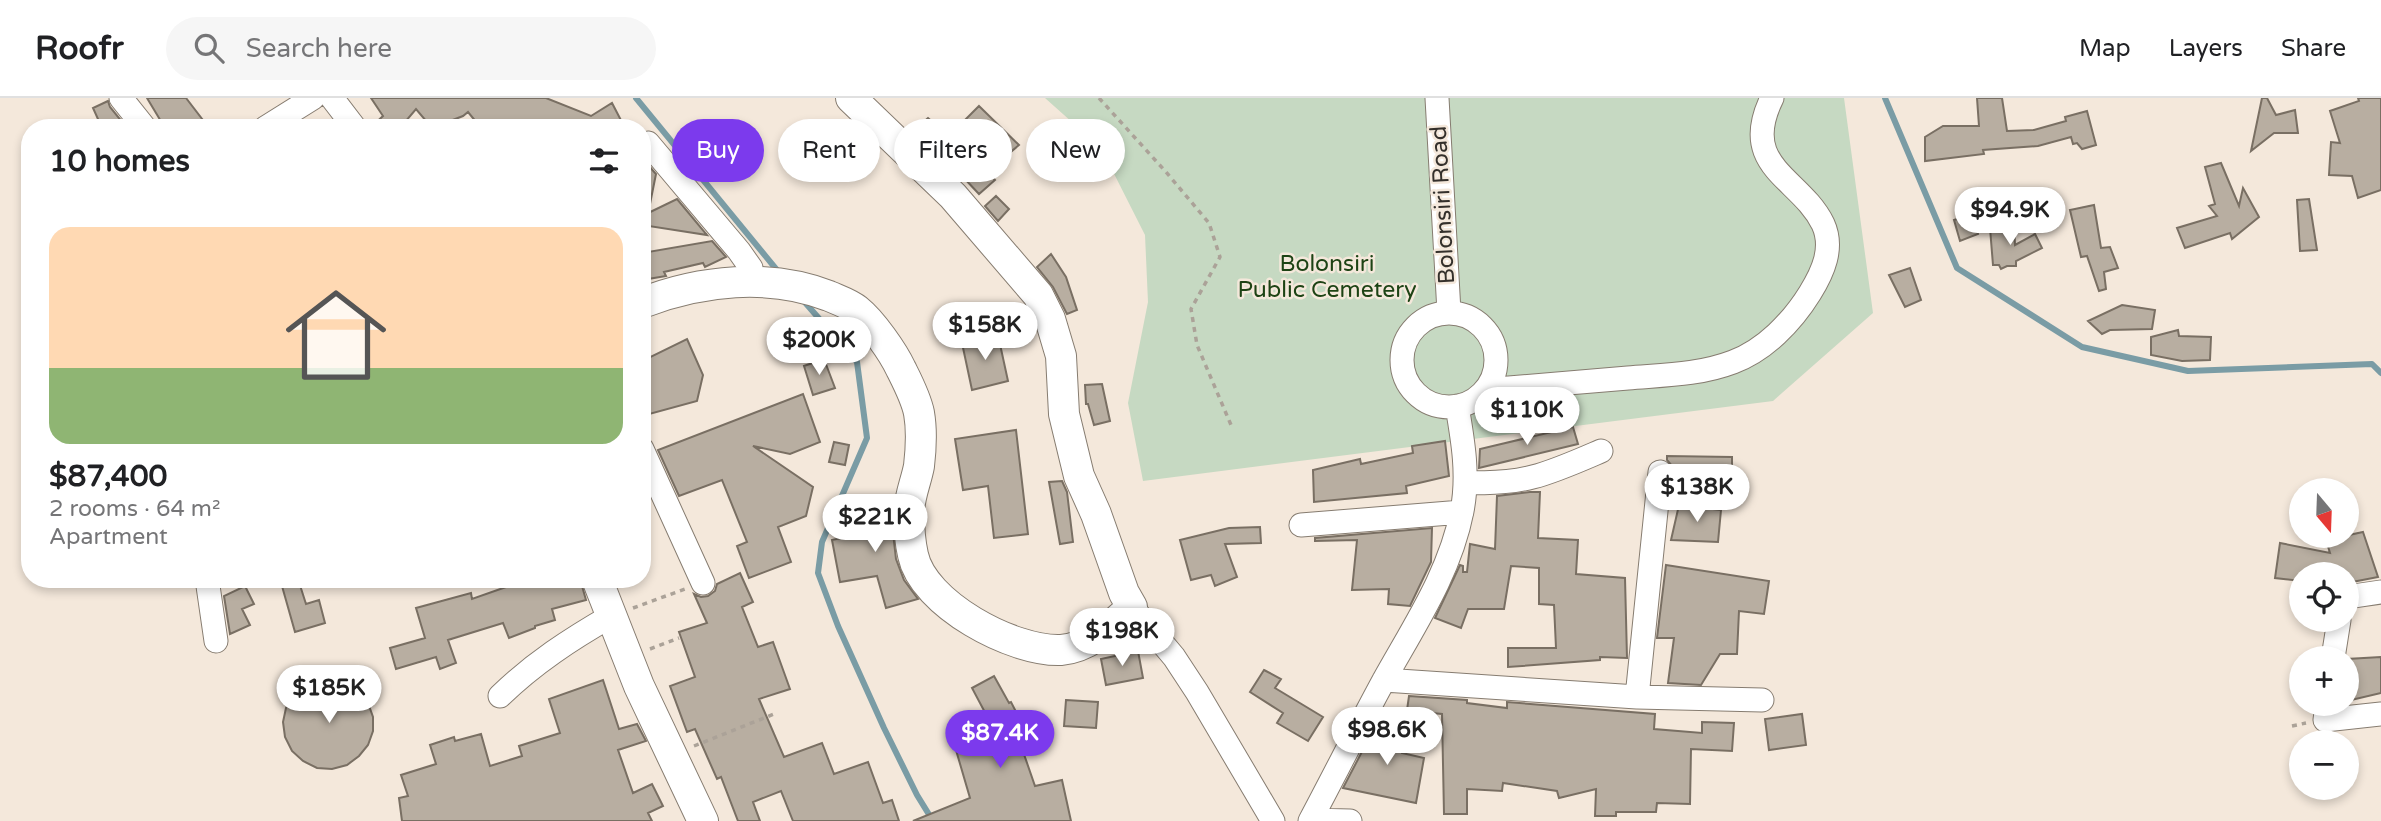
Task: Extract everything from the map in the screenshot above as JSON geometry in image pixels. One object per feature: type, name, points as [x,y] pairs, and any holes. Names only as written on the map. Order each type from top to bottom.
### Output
[{"type":"main road","points":[[651,300],[682,291],[775,283],[824,294],[857,310],[892,351],[919,411],[919,466],[909,511],[911,544],[918,571],[934,592],[955,610],[994,634],[1060,650],[1101,634],[1132,607],[1124,593],[1096,514],[1079,476],[1063,414],[1061,356],[1050,319],[1038,295],[953,196],[851,98]]},
{"type":"main road","points":[[600,588],[639,686],[703,821]]},
{"type":"street","points":[[121,98],[138,119]]},
{"type":"street","points":[[279,119],[313,98]]},
{"type":"street","points":[[332,98],[348,119]]},
{"type":"street","name":"Bolonsiri Road","points":[[1437,98],[1449,313]]},
{"type":"street","points":[[1485,390],[1693,373],[1734,362],[1766,344],[1798,311],[1822,274],[1829,246],[1823,223],[1805,200],[1777,173],[1765,150],[1762,128],[1772,98]]},
{"type":"street","points":[[651,147],[751,268],[775,283]]},
{"type":"street","points":[[1449,313],[1462,314],[1484,328],[1492,339],[1496,352],[1493,378],[1485,390],[1457,406],[1437,405],[1414,391],[1407,380],[1402,354],[1413,330],[1423,321],[1449,313]]},
{"type":"street","points":[[1350,821],[1310,821],[1433,593],[1446,563],[1462,512],[1466,482],[1457,406]]},
{"type":"street","points":[[1466,482],[1515,483],[1601,451]]},
{"type":"street","points":[[651,472],[704,583]]},
{"type":"street","points":[[1637,697],[1660,472]]},
{"type":"street","points":[[1301,525],[1462,512]]},
{"type":"street","points":[[208,588],[216,641]]},
{"type":"street","points":[[2359,595],[2381,592]]},
{"type":"street","points":[[1132,607],[1174,657],[1273,821]]},
{"type":"street","points":[[500,696],[523,674],[564,643],[611,616]]},
{"type":"street","points":[[1384,680],[1637,697],[1762,700]]},
{"type":"street","points":[[2326,716],[2325,720],[2381,714]]},
{"type":"path","points":[[1099,98],[1209,223],[1220,257],[1191,309],[1197,345],[1231,425]]},
{"type":"path","points":[[611,616],[704,583]]},
{"type":"path","points":[[629,658],[679,638]]},
{"type":"path","points":[[673,755],[774,714]]},
{"type":"green space","name":"Bolonsiri Public Cemetery","points":[[1045,98],[1844,98],[1873,313],[1773,401],[1143,481],[1128,403],[1148,302],[1145,235],[1118,182],[1125,182],[1125,119],[1069,119]]},
{"type":"building","points":[[147,98],[186,98],[202,119],[160,119]]},
{"type":"building","points":[[371,98],[546,98],[591,116],[612,103],[620,119],[474,119],[468,112],[455,119],[424,119],[416,109],[408,119],[380,119],[383,116]]},
{"type":"building","points":[[1977,98],[2002,98],[2007,131],[2034,130],[2066,121],[2065,117],[2087,111],[2096,145],[2082,149],[2077,143],[2073,144],[2071,137],[2038,146],[1983,150],[1984,154],[1925,161],[1925,137],[1943,126],[1979,126]]},
{"type":"building","points":[[2262,98],[2267,98],[2276,115],[2295,110],[2298,133],[2274,133],[2251,151]]},
{"type":"building","points":[[2358,98],[2381,98],[2381,190],[2358,198],[2352,176],[2329,175],[2331,142],[2340,143],[2330,111],[2359,101]]},
{"type":"building","points":[[108,101],[120,119],[98,119],[93,108]]},
{"type":"building","points":[[979,106],[992,119],[966,119]]},
{"type":"building","points":[[1012,138],[1019,145],[1012,151]]},
{"type":"building","points":[[2221,163],[2239,206],[2243,188],[2259,217],[2232,239],[2230,233],[2185,248],[2177,228],[2217,216],[2209,206],[2215,204],[2205,167]]},
{"type":"building","points":[[651,168],[656,174],[651,199]]},
{"type":"building","points":[[968,182],[993,182],[979,194]]},
{"type":"building","points":[[996,196],[1009,209],[998,221],[985,206]]},
{"type":"building","points":[[677,199],[707,235],[651,226],[651,212]]},
{"type":"building","points":[[2309,199],[2317,250],[2300,251],[2297,200]]},
{"type":"building","points":[[2094,205],[2101,248],[2110,247],[2118,268],[2104,272],[2106,289],[2099,291],[2087,256],[2081,257],[2070,210]]},
{"type":"building","points":[[1971,215],[1978,234],[1960,241],[1954,220]]},
{"type":"building","points":[[2014,225],[2015,245],[2035,234],[2042,248],[2016,261],[2016,266],[2001,269],[1999,265],[1993,265],[1990,228]]},
{"type":"building","points":[[712,241],[726,257],[705,267],[703,263],[664,272],[666,276],[651,278],[651,251]]},
{"type":"building","points":[[1051,254],[1066,277],[1077,310],[1067,314],[1053,287],[1037,267]]},
{"type":"building","points":[[1910,268],[1921,300],[1905,307],[1889,275]]},
{"type":"building","points":[[2122,305],[2155,310],[2152,329],[2110,330],[2102,334],[2088,321]]},
{"type":"building","points":[[2178,330],[2179,336],[2211,337],[2210,360],[2182,361],[2151,355],[2151,337]]},
{"type":"building","points":[[998,335],[1008,381],[972,390],[962,343]]},
{"type":"building","points":[[687,339],[703,375],[697,401],[651,414],[651,357]]},
{"type":"building","points":[[824,359],[835,388],[813,395],[804,366]]},
{"type":"building","points":[[1102,384],[1110,421],[1094,425],[1086,404],[1085,385]]},
{"type":"building","points":[[803,394],[820,442],[790,454],[753,446],[813,487],[806,516],[778,527],[791,562],[749,578],[737,546],[747,542],[722,480],[679,496],[658,450]]},
{"type":"building","points":[[1573,427],[1578,444],[1479,468],[1480,449]]},
{"type":"building","points":[[1016,430],[1028,534],[994,538],[988,486],[963,490],[955,439]]},
{"type":"building","points":[[1445,441],[1449,476],[1406,486],[1407,493],[1314,502],[1313,470],[1360,459],[1361,464],[1413,453],[1412,446]]},
{"type":"building","points":[[834,442],[849,445],[845,465],[829,462]]},
{"type":"building","points":[[1667,456],[1732,457],[1732,481],[1673,480],[1673,467]]},
{"type":"building","points":[[1062,481],[1067,492],[1073,542],[1060,544],[1049,482]]},
{"type":"building","points":[[1540,492],[1538,538],[1578,540],[1576,574],[1625,578],[1627,658],[1600,657],[1600,660],[1508,667],[1508,648],[1556,648],[1554,605],[1539,604],[1539,568],[1511,566],[1504,609],[1468,609],[1461,628],[1435,618],[1460,565],[1463,566],[1463,572],[1467,572],[1470,544],[1495,549],[1497,496]]},
{"type":"building","points":[[893,495],[892,524],[896,559],[904,580],[918,599],[886,608],[877,576],[840,582],[832,540],[869,532],[868,496]]},
{"type":"building","points":[[1679,505],[1721,510],[1718,542],[1671,540]]},
{"type":"building","points":[[1260,527],[1261,543],[1225,544],[1237,577],[1215,586],[1211,575],[1191,580],[1180,540],[1229,528]]},
{"type":"building","points":[[1432,528],[1431,562],[1410,606],[1388,604],[1389,589],[1352,590],[1357,540],[1315,541],[1315,538]]},
{"type":"building","points":[[2363,532],[2378,577],[2359,581],[2359,562],[2289,562],[2289,580],[2275,578],[2280,543],[2289,545],[2289,548],[2330,553],[2328,548],[2359,548],[2359,533]]},
{"type":"building","points":[[1666,565],[1769,581],[1764,614],[1739,611],[1737,654],[1720,654],[1701,685],[1668,683],[1674,638],[1657,638]]},
{"type":"building","points":[[740,573],[753,602],[742,607],[758,647],[773,642],[790,689],[759,699],[784,757],[822,743],[834,774],[868,762],[883,803],[892,800],[899,821],[793,821],[781,791],[753,802],[760,821],[738,821],[721,777],[717,779],[695,729],[687,732],[670,686],[695,677],[679,632],[707,623],[694,594],[708,596],[715,591],[717,584]]},
{"type":"building","points":[[246,588],[254,604],[242,609],[250,625],[230,634],[224,596]]},
{"type":"building","points":[[283,588],[301,588],[306,604],[319,600],[325,623],[295,632]]},
{"type":"building","points":[[503,588],[583,588],[586,600],[552,609],[555,620],[509,638],[503,623],[448,640],[456,663],[440,669],[436,657],[396,669],[390,648],[425,638],[416,608],[471,593],[472,599]]},
{"type":"building","points":[[1138,651],[1143,678],[1106,685],[1101,659]]},
{"type":"building","points":[[2381,657],[2381,693],[2359,698],[2359,658]]},
{"type":"building","points":[[1264,670],[1281,679],[1275,688],[1323,717],[1308,741],[1277,723],[1283,713],[1250,692]]},
{"type":"building","points":[[994,676],[1027,733],[1018,737],[1035,786],[1062,780],[1071,821],[913,821],[970,798],[951,733],[989,720],[972,688]]},
{"type":"building","points":[[334,679],[348,683],[368,703],[373,717],[373,731],[368,745],[347,765],[332,769],[317,768],[292,751],[285,737],[283,722],[286,708],[296,692],[304,708],[316,703],[311,683]]},
{"type":"building","points":[[603,680],[619,729],[637,724],[646,741],[618,750],[633,793],[652,784],[663,806],[648,813],[652,821],[402,821],[399,798],[408,796],[401,775],[436,764],[430,745],[454,737],[455,741],[481,734],[490,766],[522,756],[519,746],[560,733],[549,699]]},
{"type":"building","points":[[1409,696],[1467,700],[1467,703],[1507,708],[1507,702],[1655,714],[1654,729],[1702,733],[1702,722],[1734,723],[1732,751],[1691,749],[1690,804],[1657,803],[1656,812],[1616,812],[1616,816],[1595,816],[1596,789],[1559,798],[1557,791],[1503,783],[1502,791],[1467,789],[1467,814],[1444,814],[1442,714],[1432,713],[1431,720],[1406,717]]},
{"type":"building","points":[[1066,700],[1098,702],[1096,728],[1064,726]]},
{"type":"building","points":[[1802,714],[1806,745],[1769,750],[1765,719]]},
{"type":"building","points":[[1377,723],[1405,730],[1402,753],[1424,758],[1416,803],[1343,788]]},
{"type":"waterway","points":[[636,98],[781,275]]},
{"type":"waterway","points":[[1885,98],[1957,268],[2082,347],[2188,371],[2372,364],[2381,373]]},
{"type":"waterway","points":[[802,299],[857,362],[867,438],[822,542],[818,573],[838,626],[884,728],[933,821]]}]
